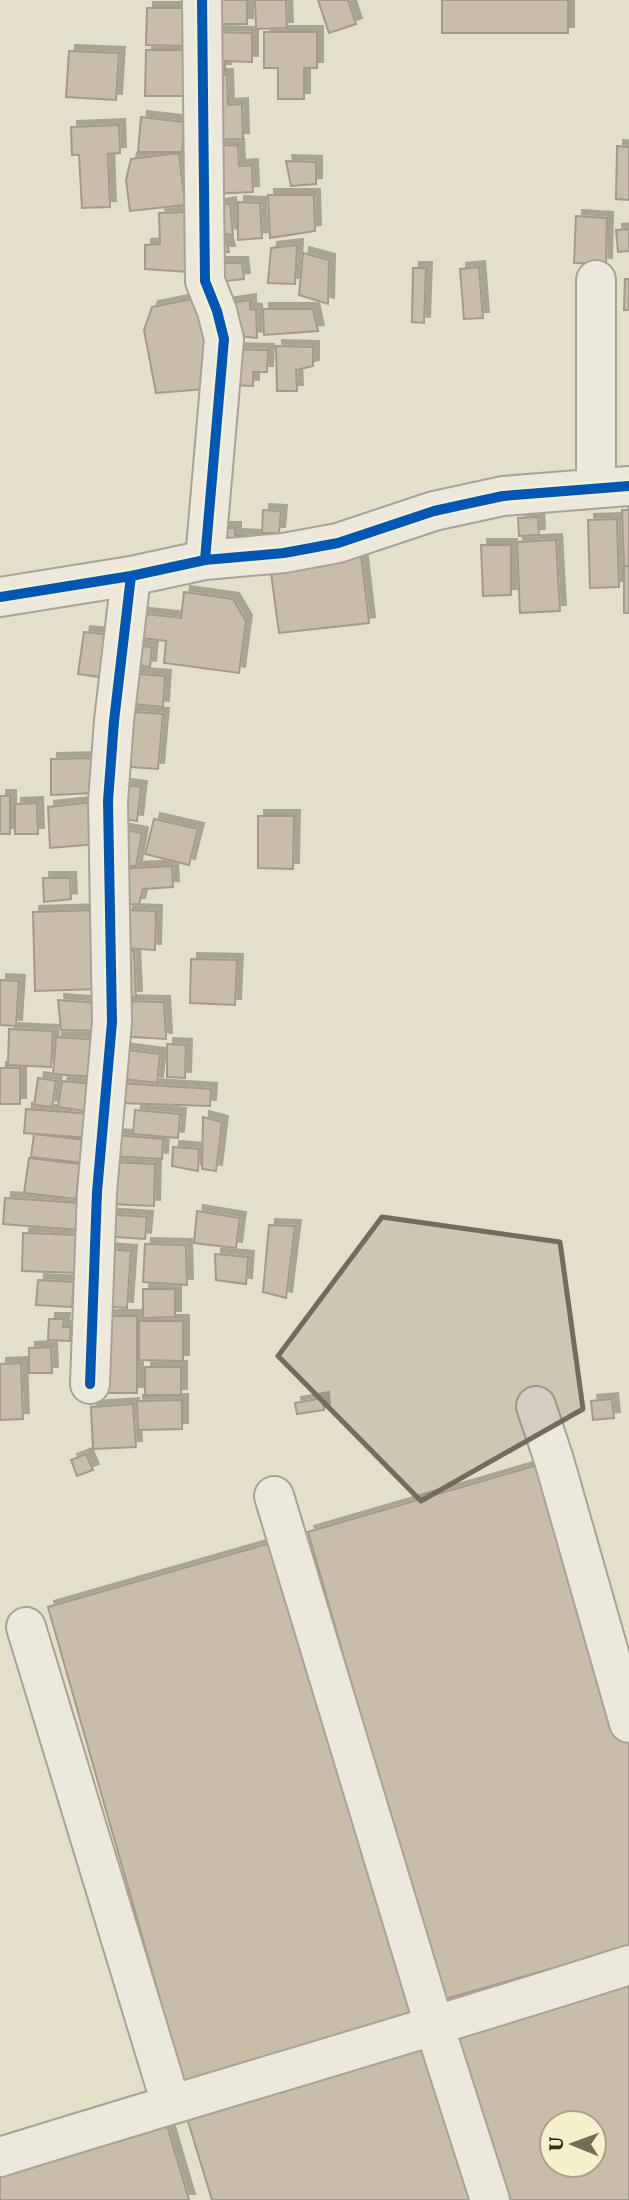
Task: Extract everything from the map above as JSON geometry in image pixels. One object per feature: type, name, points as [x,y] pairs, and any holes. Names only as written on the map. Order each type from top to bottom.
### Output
[{"type":"street","points":[[202,0],[205,281],[217,311],[224,340],[205,560]]},
{"type":"street","points":[[0,597],[131,576],[205,560],[284,553],[338,543],[434,511],[503,495],[612,486],[596,280]]},
{"type":"street","points":[[90,1384],[97,1192],[112,1023],[108,801],[114,721],[131,576]]},
{"type":"street","points":[[536,1406],[629,1723]]},
{"type":"street","points":[[274,1496],[435,2028],[490,2200]]},
{"type":"street","points":[[26,1627],[172,2104]]},
{"type":"street","points":[[0,2157],[435,2028],[629,1965]]},
{"type":"highlighted area","points":[[382,1217],[560,1242],[583,1409],[421,1501],[278,1356]]},
{"type":"building","points":[[209,0],[247,0],[247,24],[209,24]]},
{"type":"building","points":[[255,0],[286,0],[287,28],[256,29]]},
{"type":"building","points":[[318,0],[348,0],[356,24],[329,33]]},
{"type":"building","points":[[442,0],[568,0],[568,33],[442,33]]},
{"type":"building","points":[[147,8],[184,8],[183,46],[146,45]]},
{"type":"building","points":[[211,32],[252,33],[252,62],[225,61],[225,70],[211,70]]},
{"type":"building","points":[[264,32],[317,32],[317,68],[304,68],[304,99],[278,99],[278,68],[264,68]]},
{"type":"building","points":[[146,50],[186,50],[186,96],[145,96]]},
{"type":"building","points":[[69,51],[119,53],[116,100],[66,97]]},
{"type":"building","points":[[207,75],[227,75],[228,105],[242,104],[243,139],[210,140]]},
{"type":"building","points":[[141,117],[184,122],[182,152],[138,152]]},
{"type":"building","points":[[119,125],[120,153],[108,154],[110,207],[82,208],[79,155],[72,155],[71,127]]},
{"type":"building","points":[[238,145],[239,166],[252,165],[253,192],[211,194],[209,146]]},
{"type":"building","points":[[617,146],[629,147],[629,200],[616,199]]},
{"type":"building","points":[[179,153],[185,205],[130,211],[126,180],[131,159]]},
{"type":"building","points":[[286,161],[316,162],[316,184],[291,186]]},
{"type":"building","points":[[268,195],[314,195],[315,231],[270,238]]},
{"type":"building","points":[[238,202],[260,203],[262,238],[238,240]]},
{"type":"building","points":[[230,203],[233,235],[225,234],[229,252],[213,252],[209,207]]},
{"type":"building","points":[[187,212],[189,272],[145,269],[145,245],[160,244],[159,213]]},
{"type":"building","points":[[576,216],[607,218],[606,264],[574,263]]},
{"type":"building","points":[[629,229],[629,251],[618,252],[616,230]]},
{"type":"building","points":[[297,245],[295,284],[268,283],[271,248]]},
{"type":"building","points":[[303,253],[329,260],[328,304],[299,295]]},
{"type":"building","points":[[213,263],[242,263],[244,279],[215,282]]},
{"type":"building","points":[[479,267],[483,318],[464,319],[460,269]]},
{"type":"building","points":[[413,268],[426,268],[424,323],[412,322]]},
{"type":"building","points":[[625,279],[629,279],[629,310],[624,310]]},
{"type":"building","points":[[192,299],[212,339],[206,389],[156,393],[144,330],[152,307]]},
{"type":"building","points":[[250,300],[250,309],[256,310],[257,338],[230,335],[223,304]]},
{"type":"building","points":[[263,309],[313,309],[318,331],[264,335]]},
{"type":"building","points":[[276,346],[313,347],[313,366],[296,370],[297,391],[277,391]]},
{"type":"building","points":[[229,349],[268,350],[267,372],[253,372],[253,386],[228,385]]},
{"type":"building","points":[[263,510],[281,511],[279,533],[262,533]]},
{"type":"building","points":[[622,510],[629,510],[629,566],[624,566]]},
{"type":"building","points":[[538,517],[539,535],[519,536],[518,518]]},
{"type":"building","points":[[617,519],[619,587],[590,588],[588,520]]},
{"type":"building","points":[[218,528],[235,528],[235,535],[255,536],[254,553],[218,553]]},
{"type":"building","points":[[556,540],[560,611],[520,613],[517,542]]},
{"type":"building","points":[[481,545],[511,545],[511,595],[483,596]]},
{"type":"building","points":[[361,554],[369,623],[279,633],[270,565]]},
{"type":"building","points":[[624,566],[629,566],[629,613],[624,613]]},
{"type":"building","points":[[184,592],[233,599],[246,621],[239,673],[164,663],[166,641],[133,637],[136,613],[181,618]]},
{"type":"building","points":[[84,632],[112,635],[106,678],[78,674]]},
{"type":"building","points":[[130,645],[152,647],[150,667],[128,665]]},
{"type":"building","points":[[127,673],[165,676],[163,707],[124,703]]},
{"type":"building","points":[[121,711],[163,714],[158,769],[117,766]]},
{"type":"building","points":[[94,758],[95,793],[51,795],[51,759]]},
{"type":"building","points":[[119,784],[141,787],[137,821],[114,817]]},
{"type":"building","points":[[0,796],[10,796],[10,834],[0,834]]},
{"type":"building","points":[[93,802],[97,844],[50,848],[48,807]]},
{"type":"building","points":[[37,803],[38,834],[15,834],[15,804]]},
{"type":"building","points":[[258,816],[294,816],[293,869],[258,868]]},
{"type":"building","points":[[154,819],[198,829],[189,865],[145,854]]},
{"type":"building","points":[[114,828],[142,833],[136,866],[114,865]]},
{"type":"building","points":[[172,866],[173,887],[143,889],[139,904],[115,905],[114,869]]},
{"type":"building","points":[[43,878],[70,878],[71,899],[44,902]]},
{"type":"building","points":[[95,910],[98,989],[35,991],[33,912]]},
{"type":"building","points":[[127,910],[156,911],[155,950],[125,948]]},
{"type":"building","points":[[115,951],[134,951],[136,997],[115,996]]},
{"type":"building","points":[[191,959],[237,960],[235,1005],[190,1003]]},
{"type":"building","points":[[0,980],[19,981],[16,1026],[0,1025]]},
{"type":"building","points":[[58,1000],[98,1003],[98,1031],[61,1030]]},
{"type":"building","points":[[118,1001],[164,1002],[166,1039],[116,1036]]},
{"type":"building","points":[[9,1029],[53,1031],[51,1067],[8,1065]]},
{"type":"building","points":[[56,1037],[99,1040],[95,1077],[53,1074]]},
{"type":"building","points":[[167,1044],[186,1045],[185,1078],[167,1077]]},
{"type":"building","points":[[121,1049],[160,1054],[157,1083],[117,1078]]},
{"type":"building","points":[[0,1068],[20,1068],[20,1104],[0,1104]]},
{"type":"building","points":[[38,1078],[56,1081],[52,1107],[34,1105]]},
{"type":"building","points":[[62,1081],[92,1084],[92,1112],[58,1107]]},
{"type":"building","points":[[119,1083],[211,1089],[210,1106],[118,1103]]},
{"type":"building","points":[[26,1109],[93,1114],[91,1138],[24,1133]]},
{"type":"building","points":[[135,1110],[180,1114],[178,1138],[133,1134]]},
{"type":"building","points":[[203,1117],[222,1122],[216,1171],[202,1169]]},
{"type":"building","points":[[34,1134],[86,1140],[83,1163],[31,1157]]},
{"type":"building","points":[[114,1135],[163,1139],[162,1159],[112,1156]]},
{"type":"building","points":[[173,1147],[199,1149],[198,1171],[172,1166]]},
{"type":"building","points":[[29,1158],[80,1164],[76,1199],[24,1193]]},
{"type":"building","points":[[112,1162],[155,1164],[154,1206],[110,1204]]},
{"type":"building","points":[[5,1198],[81,1203],[79,1230],[3,1224]]},
{"type":"building","points":[[197,1211],[240,1218],[236,1248],[194,1243]]},
{"type":"building","points":[[101,1214],[147,1217],[145,1239],[100,1236]]},
{"type":"building","points":[[269,1225],[295,1226],[286,1298],[263,1292]]},
{"type":"building","points":[[23,1233],[80,1235],[79,1273],[22,1271]]},
{"type":"building","points":[[145,1244],[186,1245],[187,1285],[143,1282]]},
{"type":"building","points":[[105,1249],[131,1251],[127,1308],[101,1306]]},
{"type":"building","points":[[215,1254],[248,1257],[246,1284],[216,1280]]},
{"type":"building","points":[[38,1280],[74,1282],[72,1307],[36,1305]]},
{"type":"building","points":[[143,1289],[175,1289],[175,1317],[143,1318]]},
{"type":"building","points":[[96,1316],[137,1316],[137,1393],[105,1393]]},
{"type":"building","points":[[49,1319],[64,1319],[63,1327],[71,1327],[70,1341],[48,1340]]},
{"type":"building","points":[[139,1321],[183,1321],[183,1361],[139,1360]]},
{"type":"building","points":[[51,1347],[52,1373],[29,1373],[29,1348]]},
{"type":"building","points":[[21,1363],[23,1419],[0,1420],[0,1364]]},
{"type":"building","points":[[145,1367],[181,1367],[181,1395],[145,1395]]},
{"type":"building","points":[[323,1398],[324,1410],[297,1414],[295,1403]]},
{"type":"building","points":[[612,1399],[614,1418],[593,1420],[591,1401]]},
{"type":"building","points":[[182,1400],[182,1429],[138,1430],[137,1401]]},
{"type":"building","points":[[133,1404],[136,1447],[93,1449],[91,1407]]},
{"type":"building","points":[[86,1454],[93,1470],[77,1476],[71,1460]]},
{"type":"building","points":[[551,1461],[629,1732],[629,1946],[442,2000],[308,1532]]},
{"type":"building","points":[[288,1538],[424,2014],[184,2083],[48,1607]]},
{"type":"building","points":[[629,1978],[629,2200],[502,2200],[450,2035]]},
{"type":"building","points":[[432,2042],[480,2200],[212,2200],[187,2118]]},
{"type":"building","points":[[164,2115],[189,2200],[0,2200],[0,2165]]},
{"type":"cycle path","points":[[202,0],[205,281],[224,339],[205,560]]},
{"type":"cycle path","points":[[0,597],[131,576],[205,560],[284,553],[338,543],[434,511],[503,496],[629,486]]},
{"type":"cycle path","points":[[90,1384],[97,1192],[112,1022],[108,801],[114,721],[131,576]]}]
